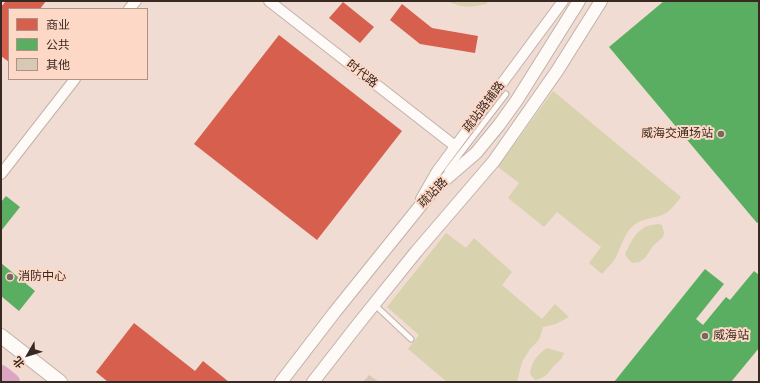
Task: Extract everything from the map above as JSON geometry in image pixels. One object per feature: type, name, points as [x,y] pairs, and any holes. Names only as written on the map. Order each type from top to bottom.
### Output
[{"type":"main road","points":[[1,336],[60,382]]},
{"type":"street","name":"时代路","points":[[269,1],[455,146]]},
{"type":"street","name":"疏站路辅路","points":[[411,217],[437,172],[455,146],[563,1]]},
{"type":"street","name":"疏站路","points":[[281,382],[334,313],[433,190],[476,153],[499,125],[522,93],[579,1]]},
{"type":"street","name":"疏站路","points":[[313,382],[416,252],[494,160],[602,2]]},
{"type":"street","points":[[1,174],[74,80]]},
{"type":"lane","points":[[433,190],[506,94]]},
{"type":"lane","points":[[374,304],[411,339]]},
{"type":"shaded area","points":[[447,1],[487,1],[487,4],[467,7]]},
{"type":"shaded area","points":[[553,91],[681,197],[666,213],[638,222],[634,225],[625,236],[616,257],[602,274],[589,263],[601,247],[557,212],[544,227],[508,198],[519,183],[498,167]]},
{"type":"shaded area","points":[[650,225],[662,225],[664,233],[663,237],[653,246],[645,258],[639,262],[632,263],[625,254],[633,239],[641,229]]},
{"type":"shaded area","points":[[446,233],[466,248],[474,238],[512,272],[502,285],[542,319],[555,304],[569,317],[556,324],[543,327],[538,341],[530,349],[522,362],[517,382],[447,382],[408,349],[419,335],[387,307]]},
{"type":"shaded area","points":[[547,348],[564,353],[561,359],[545,376],[535,380],[530,374],[533,362]]},
{"type":"building: 商业","points":[[6,1],[46,1],[41,8],[8,8],[8,61],[1,56],[1,7]]},
{"type":"building: 商业","points":[[343,2],[374,27],[360,43],[329,18]]},
{"type":"building: 商业","points":[[402,4],[432,28],[478,36],[475,53],[420,44],[390,20]]},
{"type":"building: 商业","points":[[279,35],[402,131],[317,240],[194,144]]},
{"type":"building: 商业","points":[[134,323],[195,371],[203,361],[229,382],[108,382],[96,372]]},
{"type":"building: 公共","name":"威海交通场站","points":[[664,1],[759,1],[759,222],[757,223],[609,47]]},
{"type":"building: 公共","points":[[6,196],[20,207],[1,231],[1,202]]},
{"type":"building: 公共","name":"消防中心","points":[[1,263],[35,291],[19,311],[1,296]]},
{"type":"building: 公共","name":"威海站","points":[[705,269],[724,284],[696,319],[703,325],[726,297],[730,300],[754,271],[759,275],[759,348],[731,382],[614,382]]},
{"type":"building: 其他","points":[[369,375],[379,382],[363,382]]},
{"type":"waterway","points":[[1,374],[11,382]]},
{"type":"place","name":"威海交通场站","points":[[721,134]]},
{"type":"place","name":"消防中心","points":[[10,277]]},
{"type":"place","name":"威海站","points":[[705,336]]}]
